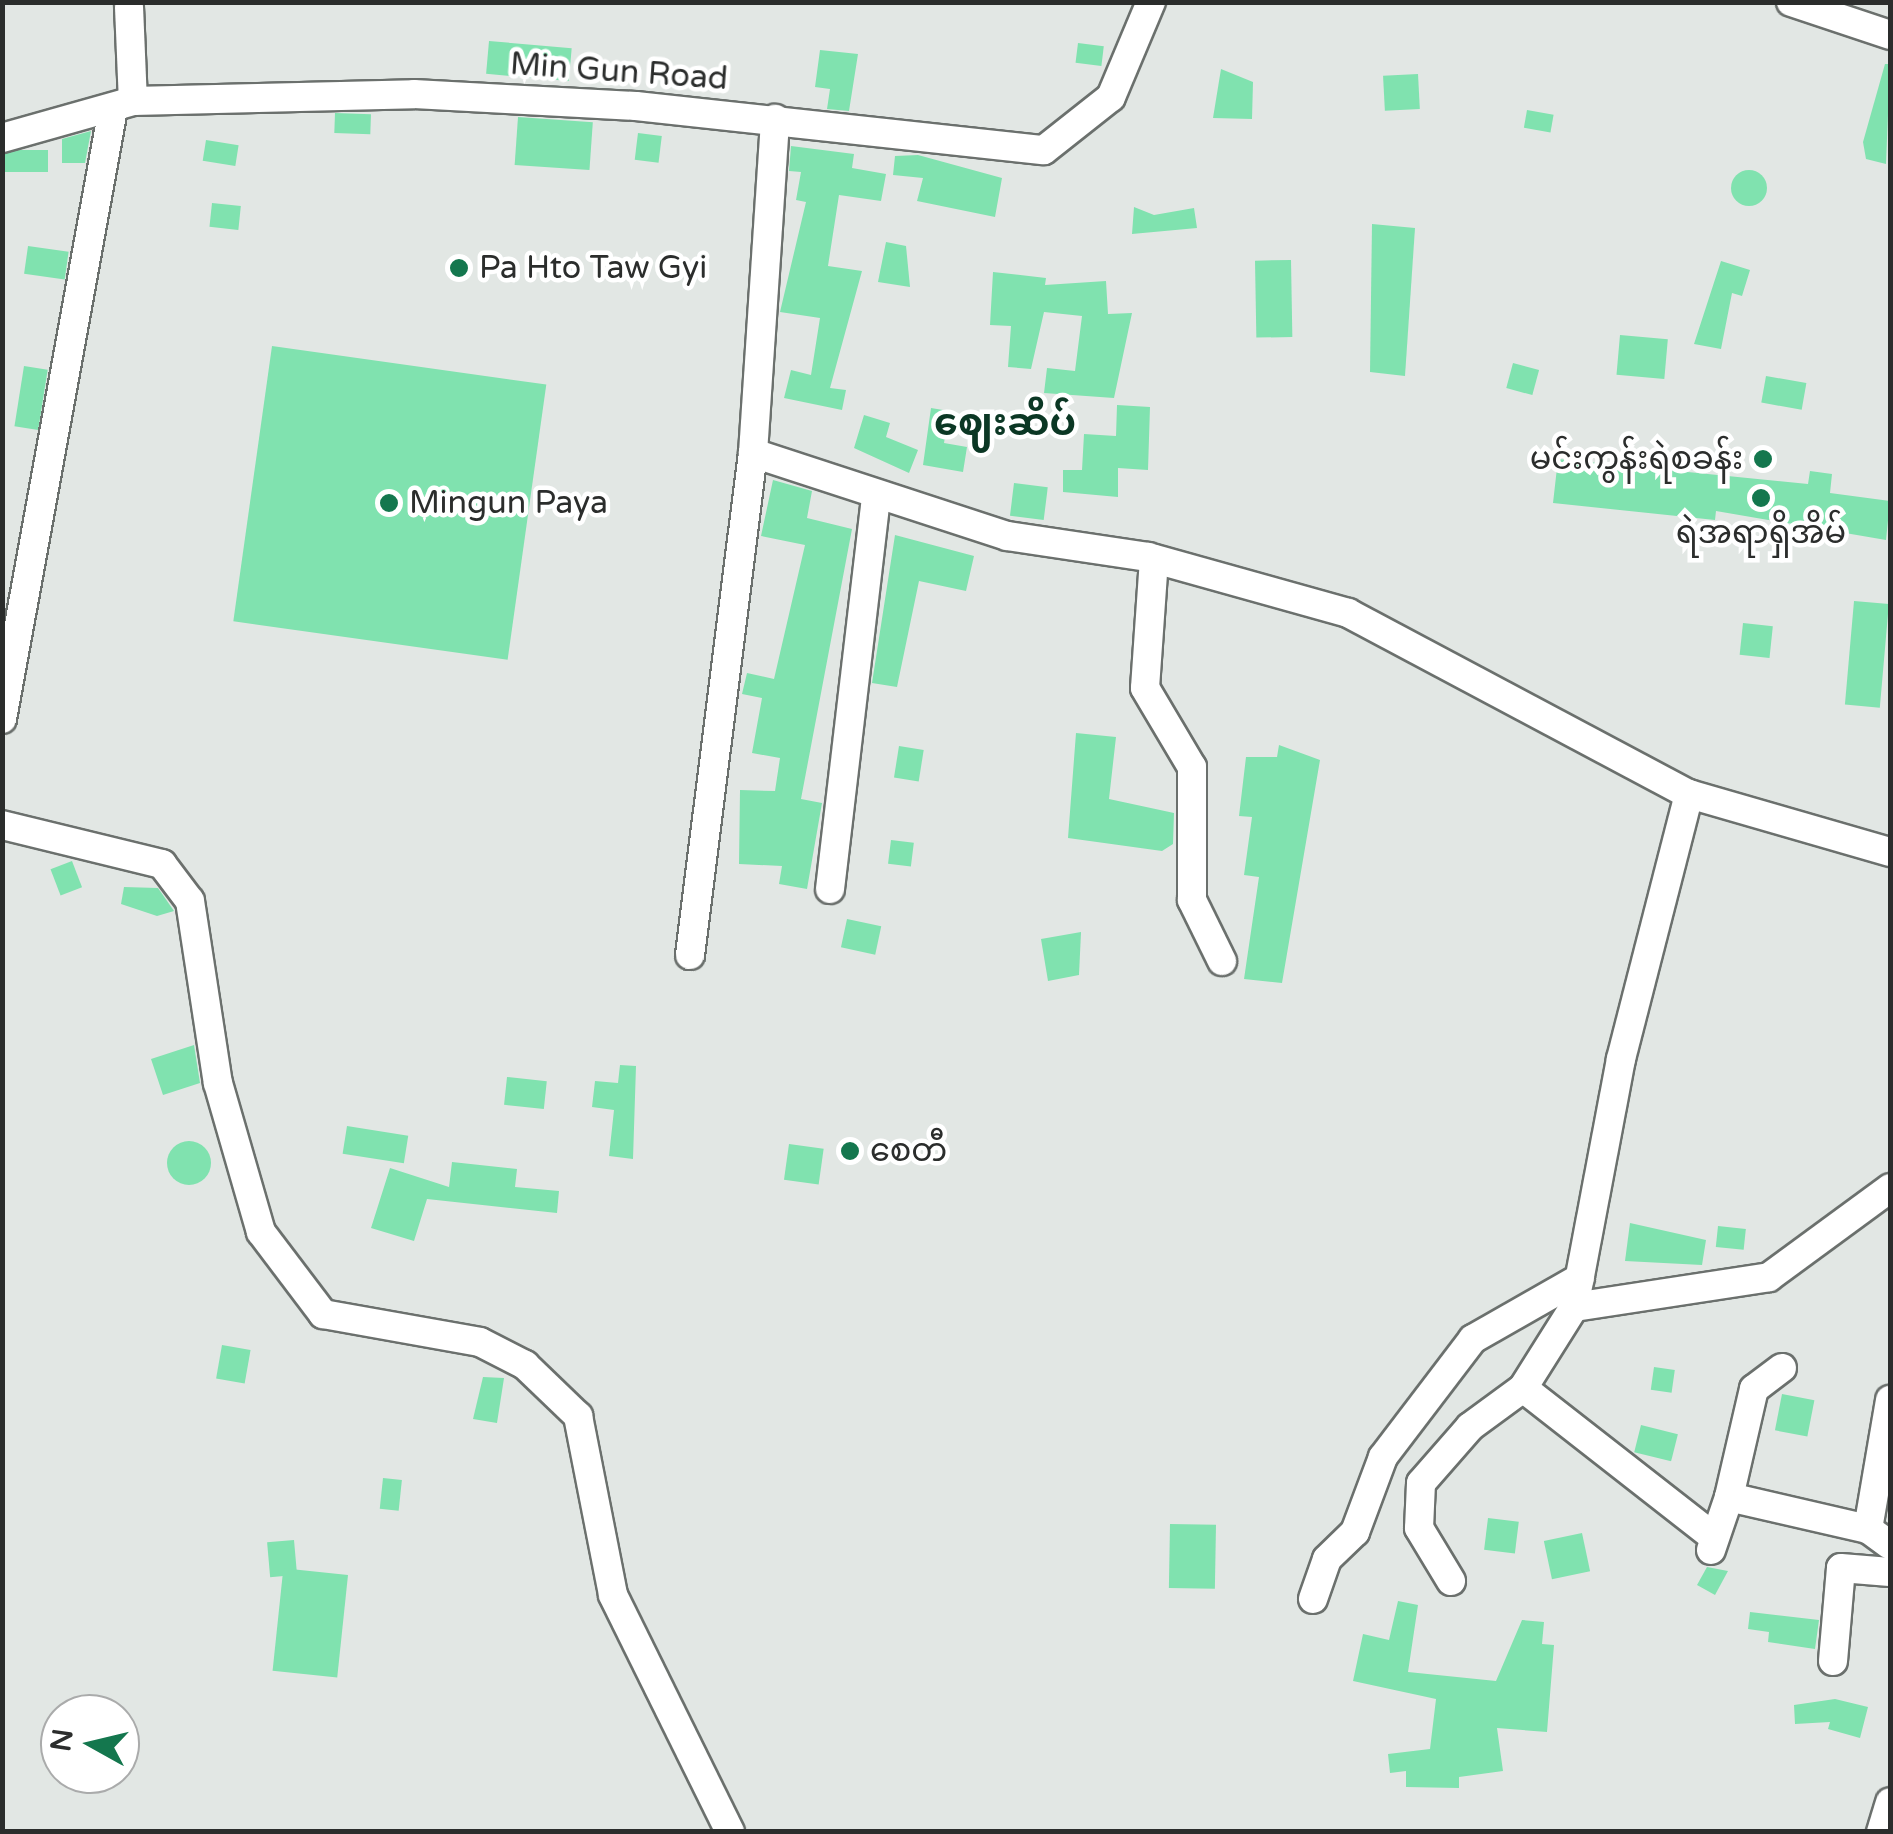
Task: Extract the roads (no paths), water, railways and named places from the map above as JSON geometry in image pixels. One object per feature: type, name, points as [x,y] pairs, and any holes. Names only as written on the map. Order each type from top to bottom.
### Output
[{"type":"street","name":"Min Gun Road","points":[[2,138],[123,105],[414,94],[776,119],[1044,150],[1111,97],[1151,2]]},
{"type":"street","points":[[1791,2],[1890,35]]},
{"type":"street","points":[[2,719],[123,105],[130,7]]},
{"type":"street","points":[[690,956],[754,452],[776,119]]},
{"type":"street","points":[[754,452],[876,496],[1008,536],[1154,560],[1348,614],[1690,794],[1890,852]]},
{"type":"street","points":[[830,890],[876,496]]},
{"type":"street","points":[[1154,560],[1144,688],[1192,767],[1192,900],[1222,961]]},
{"type":"street","points":[[1452,1582],[1419,1528],[1421,1482],[1470,1427],[1523,1388],[1574,1307],[1621,1059],[1690,794]]},
{"type":"street","points":[[2,825],[162,864],[190,901],[218,1083],[261,1232],[323,1314],[480,1342],[525,1365],[578,1416],[613,1595],[730,1832]]},
{"type":"street","points":[[1574,1307],[1769,1276],[1890,1188]]},
{"type":"street","points":[[1314,1598],[1327,1558],[1355,1532],[1383,1457],[1473,1339],[1580,1278]]},
{"type":"street","points":[[1523,1388],[1711,1544],[1728,1497],[1754,1389],[1782,1368]]},
{"type":"street","points":[[1728,1497],[1879,1537],[1890,1400]]},
{"type":"street","points":[[1833,1662],[1842,1568],[1890,1572]]},
{"type":"street","points":[[1881,1832],[1890,1802]]},
{"type":"place","name":"Pa Hto Taw Gyi","points":[[459,268]]},
{"type":"place","name":"မင်းကွန်းရဲစခန်း","points":[[1763,459]]},
{"type":"place","name":"ရဲအရာရှိအိမ်","points":[[1761,498]]},
{"type":"place","name":"Mingun Paya","points":[[389,503]]},
{"type":"place","name":"စေတီ","points":[[850,1151]]},
{"type":"district","name":"ဈေးဆိပ်","points":[[1005,424]]}]
